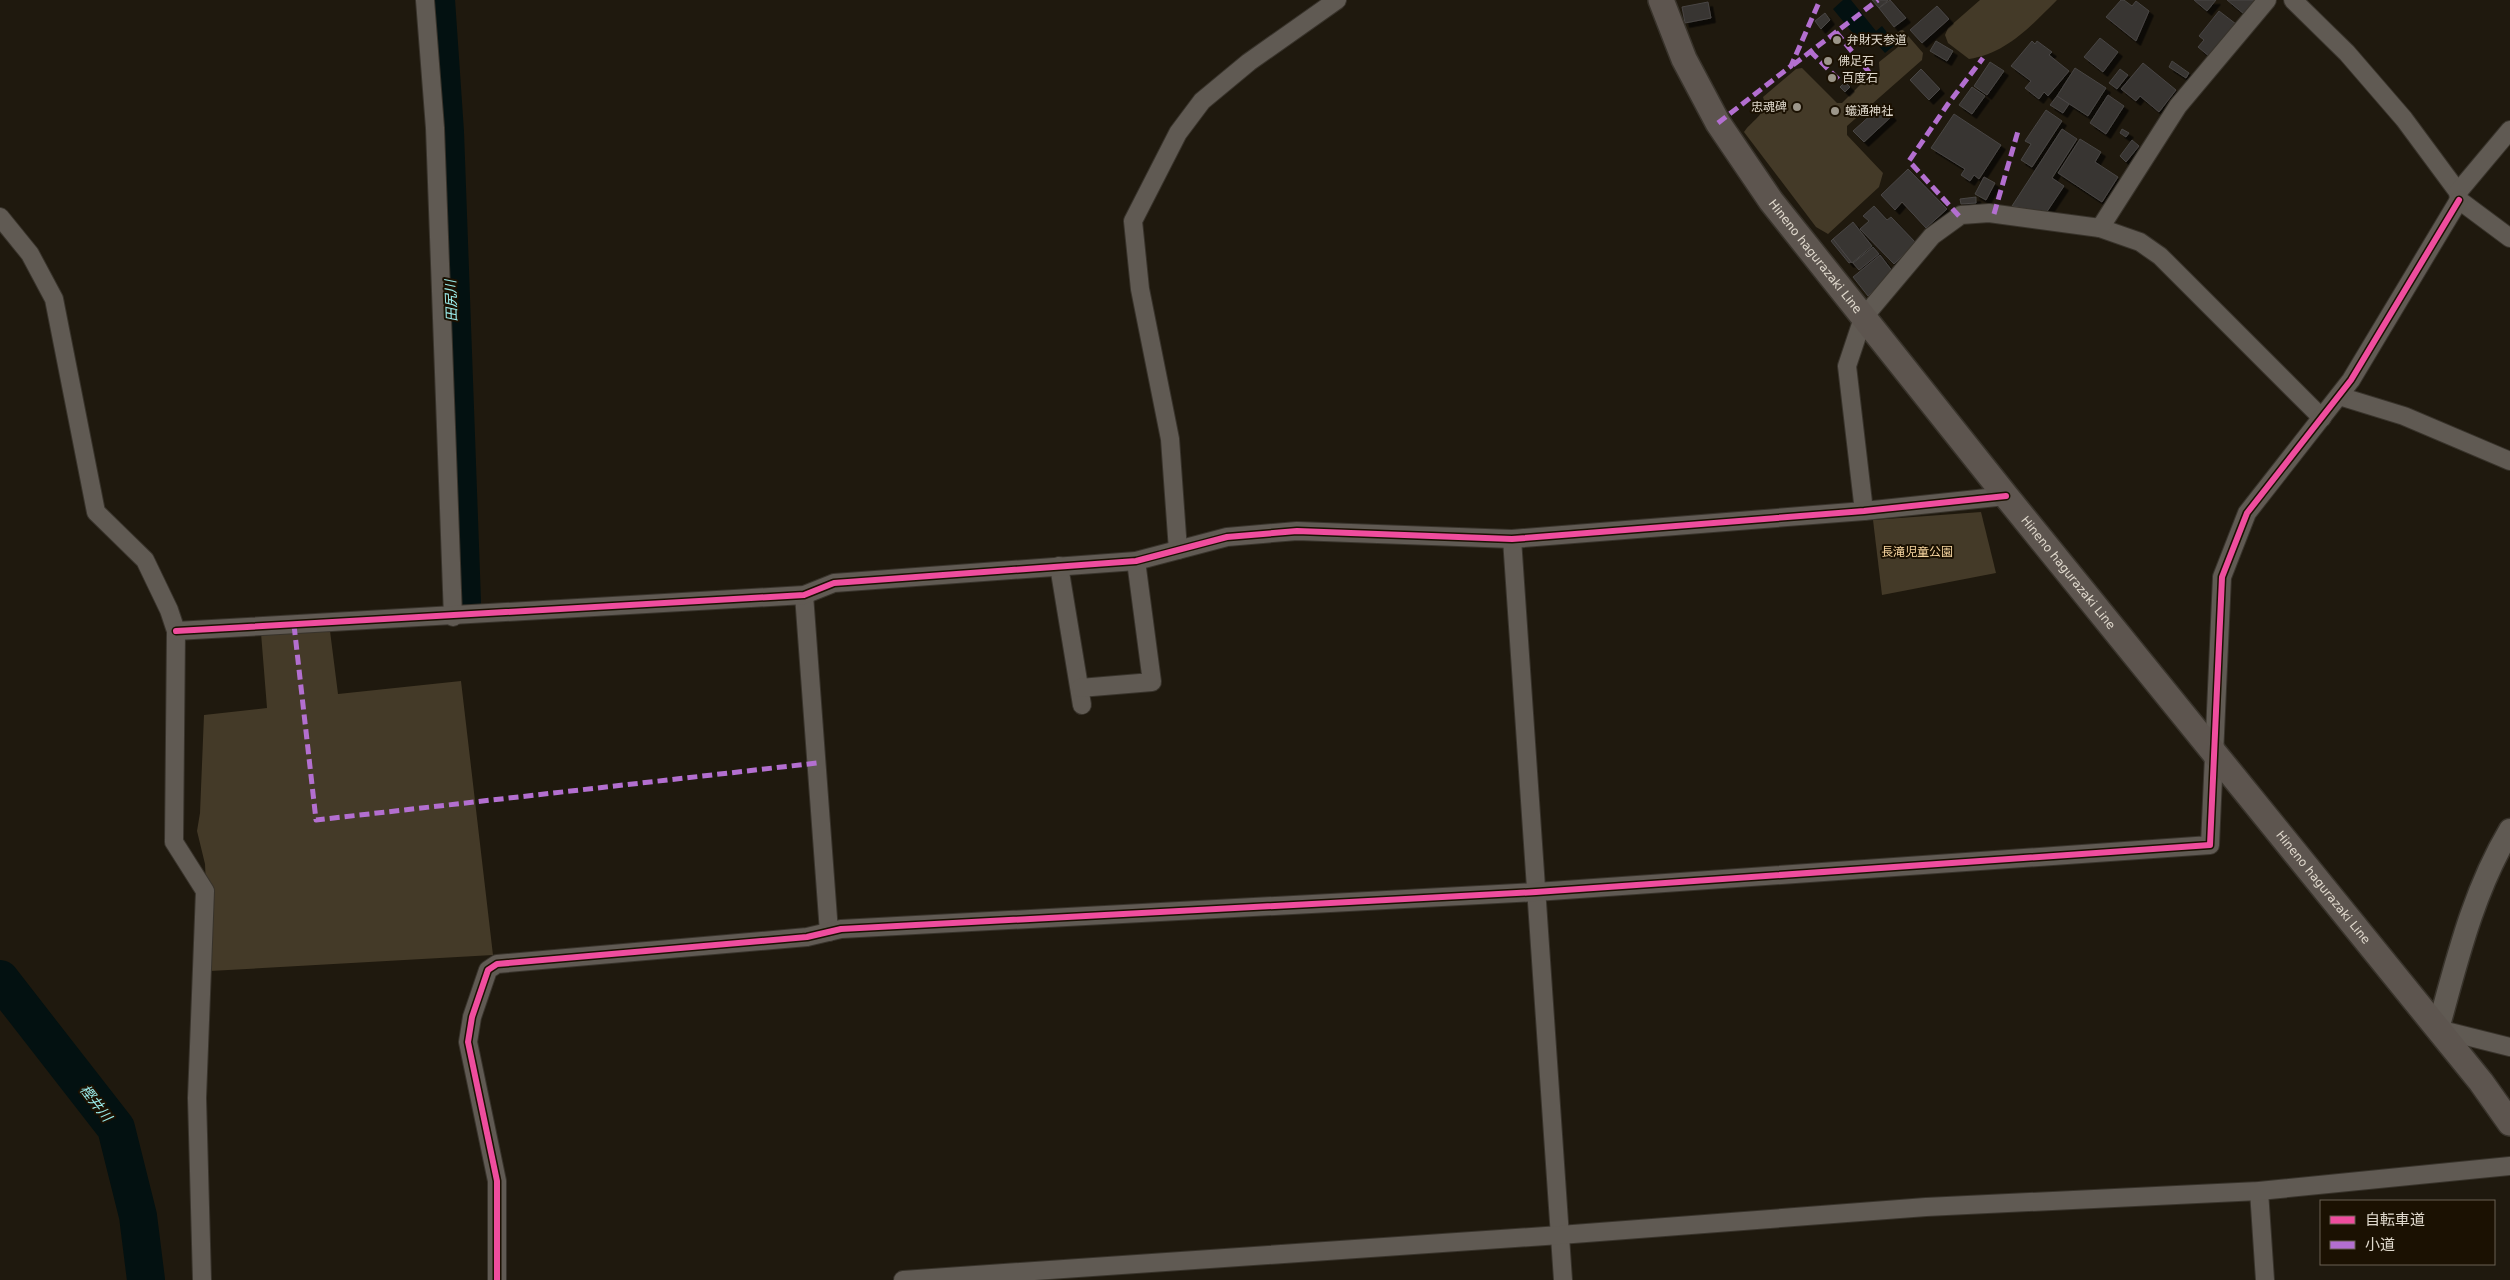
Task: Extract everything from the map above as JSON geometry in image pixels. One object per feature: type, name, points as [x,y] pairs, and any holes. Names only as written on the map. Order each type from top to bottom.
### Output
[{"type":"main road","name":"Hineno hagurazaki Line","points":[[1661,0],[1684,59],[1718,123],[1771,202],[2214,754],[2481,1082],[2510,1123]]},
{"type":"street","points":[[425,0],[435,128],[453,617]]},
{"type":"street","points":[[1178,550],[1170,439],[1140,289],[1133,221],[1178,133],[1202,101],[1249,62],[1333,0]]},
{"type":"street","points":[[2100,228],[2178,106],[2267,0]]},
{"type":"street","points":[[2293,0],[2348,53],[2404,119],[2458,196],[2510,238]]},
{"type":"street","points":[[497,1280],[497,1181],[468,1042],[472,1017],[488,970],[497,964],[807,937],[841,929],[1536,892],[2210,846],[2222,577],[2247,513],[2351,380],[2458,196],[2510,130]]},
{"type":"street","points":[[1864,511],[1847,366],[1854,340],[1863,318],[1932,236],[1961,215],[1989,213],[2100,228],[2140,242],[2160,256],[2322,418]]},
{"type":"street","points":[[0,217],[30,254],[54,299],[96,512],[145,560],[169,610],[176,632],[174,842],[205,892],[197,1098],[202,1280]]},
{"type":"street","points":[[2339,396],[2404,416],[2510,462]]},
{"type":"street","points":[[176,632],[804,595],[834,583],[1136,560],[1226,537],[1297,531],[1512,539],[1864,511],[2006,496]]},
{"type":"street","points":[[1512,539],[1563,1280]]},
{"type":"street","points":[[1060,566],[1081,696],[1152,682],[1136,560]]},
{"type":"street","points":[[804,595],[829,932]]},
{"type":"street","points":[[2510,830],[2493,858],[2469,916],[2438,1029],[2510,1047]]},
{"type":"street","points":[[903,1280],[1560,1235],[1926,1207],[2259,1191],[2510,1166]]},
{"type":"street","points":[[2259,1191],[2265,1280]]},
{"type":"green space","points":[[1980,0],[2057,0],[2007,45],[1982,56],[1969,59],[1948,43],[1945,35],[1948,28]]},
{"type":"green space","points":[[1900,30],[1903,30],[1923,53],[1922,60],[1847,126],[1847,135],[1883,173],[1879,187],[1828,234],[1816,227],[1744,132],[1762,112],[1764,108],[1763,97],[1796,69],[1802,68],[1837,103],[1842,103],[1863,82],[1871,85],[1880,76],[1879,62],[1898,47],[1899,43],[1894,37]]},
{"type":"green space","name":"長滝児童公園","points":[[1981,512],[1996,573],[1882,595],[1873,520]]},
{"type":"green space","points":[[330,631],[338,694],[461,681],[493,955],[210,971],[205,864],[197,831],[200,813],[204,715],[267,708],[261,633]]},
{"type":"shaded area","points":[[1843,0],[1851,0],[1876,31],[1882,26],[1896,44],[1885,53],[1870,36],[1861,43],[1833,9]]},
{"type":"building","points":[[1872,0],[1888,0],[1879,8]]},
{"type":"building","points":[[1890,0],[1906,18],[1894,27],[1879,8]]},
{"type":"building","points":[[2121,0],[2132,6],[2136,1],[2149,11],[2136,41],[2106,17]]},
{"type":"building","points":[[2194,0],[2216,0],[2207,11]]},
{"type":"building","points":[[2227,0],[2255,0],[2244,14]]},
{"type":"building","points":[[1708,2],[1711,18],[1685,23],[1682,7]]},
{"type":"building","points":[[1937,6],[1949,19],[1922,43],[1910,30]]},
{"type":"building","points":[[2219,11],[2236,24],[2210,57],[2198,47],[2204,40],[2199,36]]},
{"type":"building","points":[[1825,13],[1830,20],[1821,29],[1815,21]]},
{"type":"building","points":[[2100,38],[2118,52],[2103,72],[2084,57]]},
{"type":"building","points":[[1936,41],[1953,51],[1947,61],[1930,51]]},
{"type":"building","points":[[2032,41],[2035,44],[2037,41],[2052,52],[2049,55],[2069,71],[2048,96],[2044,92],[2039,99],[2025,88],[2031,81],[2011,66]]},
{"type":"building","points":[[2172,61],[2189,73],[2186,78],[2169,67]]},
{"type":"building","points":[[1990,62],[2004,71],[1987,95],[1974,86]]},
{"type":"building","points":[[2143,63],[2176,90],[2159,112],[2140,96],[2136,101],[2121,89]]},
{"type":"building","points":[[2075,68],[2106,88],[2088,116],[2057,96]]},
{"type":"building","points":[[1921,69],[1940,89],[1929,100],[1910,80]]},
{"type":"building","points":[[2120,69],[2128,75],[2117,89],[2109,83]]},
{"type":"building","points":[[1845,82],[1850,87],[1845,92],[1840,87]]},
{"type":"building","points":[[1972,87],[1985,96],[1972,114],[1959,105]]},
{"type":"building","points":[[2108,95],[2124,106],[2106,134],[2090,123]]},
{"type":"building","points":[[2057,96],[2069,104],[2063,113],[2050,105]]},
{"type":"building","points":[[1882,105],[1892,116],[1864,142],[1853,131]]},
{"type":"building","points":[[2046,110],[2062,121],[2032,167],[2021,160],[2031,144],[2025,141]]},
{"type":"building","points":[[1954,114],[2001,145],[1979,179],[1974,175],[1970,181],[1961,175],[1965,169],[1931,148]]},
{"type":"building","points":[[2062,129],[2077,139],[2052,178],[2064,186],[2046,213],[2012,206]]},
{"type":"building","points":[[2122,129],[2129,133],[2126,137],[2120,133]]},
{"type":"building","points":[[2080,139],[2101,152],[2095,162],[2118,177],[2102,202],[2058,173]]},
{"type":"building","points":[[2132,140],[2139,146],[2126,162],[2120,156]]},
{"type":"building","points":[[1908,169],[1947,209],[1926,228],[1902,202],[1895,210],[1881,195]]},
{"type":"building","points":[[1984,177],[1995,183],[1986,200],[1975,194]]},
{"type":"building","points":[[1976,197],[1976,203],[1961,204],[1960,199]]},
{"type":"building","points":[[1874,206],[1887,220],[1891,217],[1916,243],[1894,264],[1860,229],[1869,221],[1863,216]]},
{"type":"building","points":[[1853,222],[1872,246],[1852,263],[1833,239]]},
{"type":"building","points":[[1833,239],[1851,262],[1849,263],[1831,241]]},
{"type":"building","points":[[1873,247],[1879,254],[1859,270],[1853,263]]},
{"type":"building","points":[[1880,255],[1893,272],[1868,296],[1853,277]]},
{"type":"waterway","name":"田尻川","points":[[436,0],[445,132],[462,602]]},
{"type":"waterway","name":"樫井川","points":[[0,979],[116,1128],[138,1216],[146,1280]]},
{"type":"marked path","points":[[1718,123],[1791,66],[1820,0]]},
{"type":"marked path","points":[[1793,65],[1878,0]]},
{"type":"marked path","points":[[1836,32],[1869,72]]},
{"type":"marked path","points":[[1810,51],[1840,81]]},
{"type":"marked path","points":[[1959,216],[1909,161],[1948,104],[1983,58]]},
{"type":"marked path","points":[[1994,214],[2018,131]]},
{"type":"marked path","points":[[294,625],[316,820],[817,763]]},
{"type":"cycle path","points":[[497,1280],[497,1181],[468,1042],[472,1017],[488,970],[497,964],[807,937],[841,929],[1536,892],[2210,845],[2222,577],[2247,513],[2351,380],[2459,200]]},
{"type":"cycle path","points":[[176,631],[804,595],[834,583],[1136,561],[1227,537],[1297,531],[1512,539],[1864,511],[2006,496]]},
{"type":"place","name":"弁財天参道","points":[[1837,40]]},
{"type":"place","name":"佛足石","points":[[1828,61]]},
{"type":"place","name":"百度石","points":[[1832,78]]},
{"type":"place","name":"忠魂碑","points":[[1797,107]]},
{"type":"place","name":"蟻通神社","points":[[1835,111]]}]
